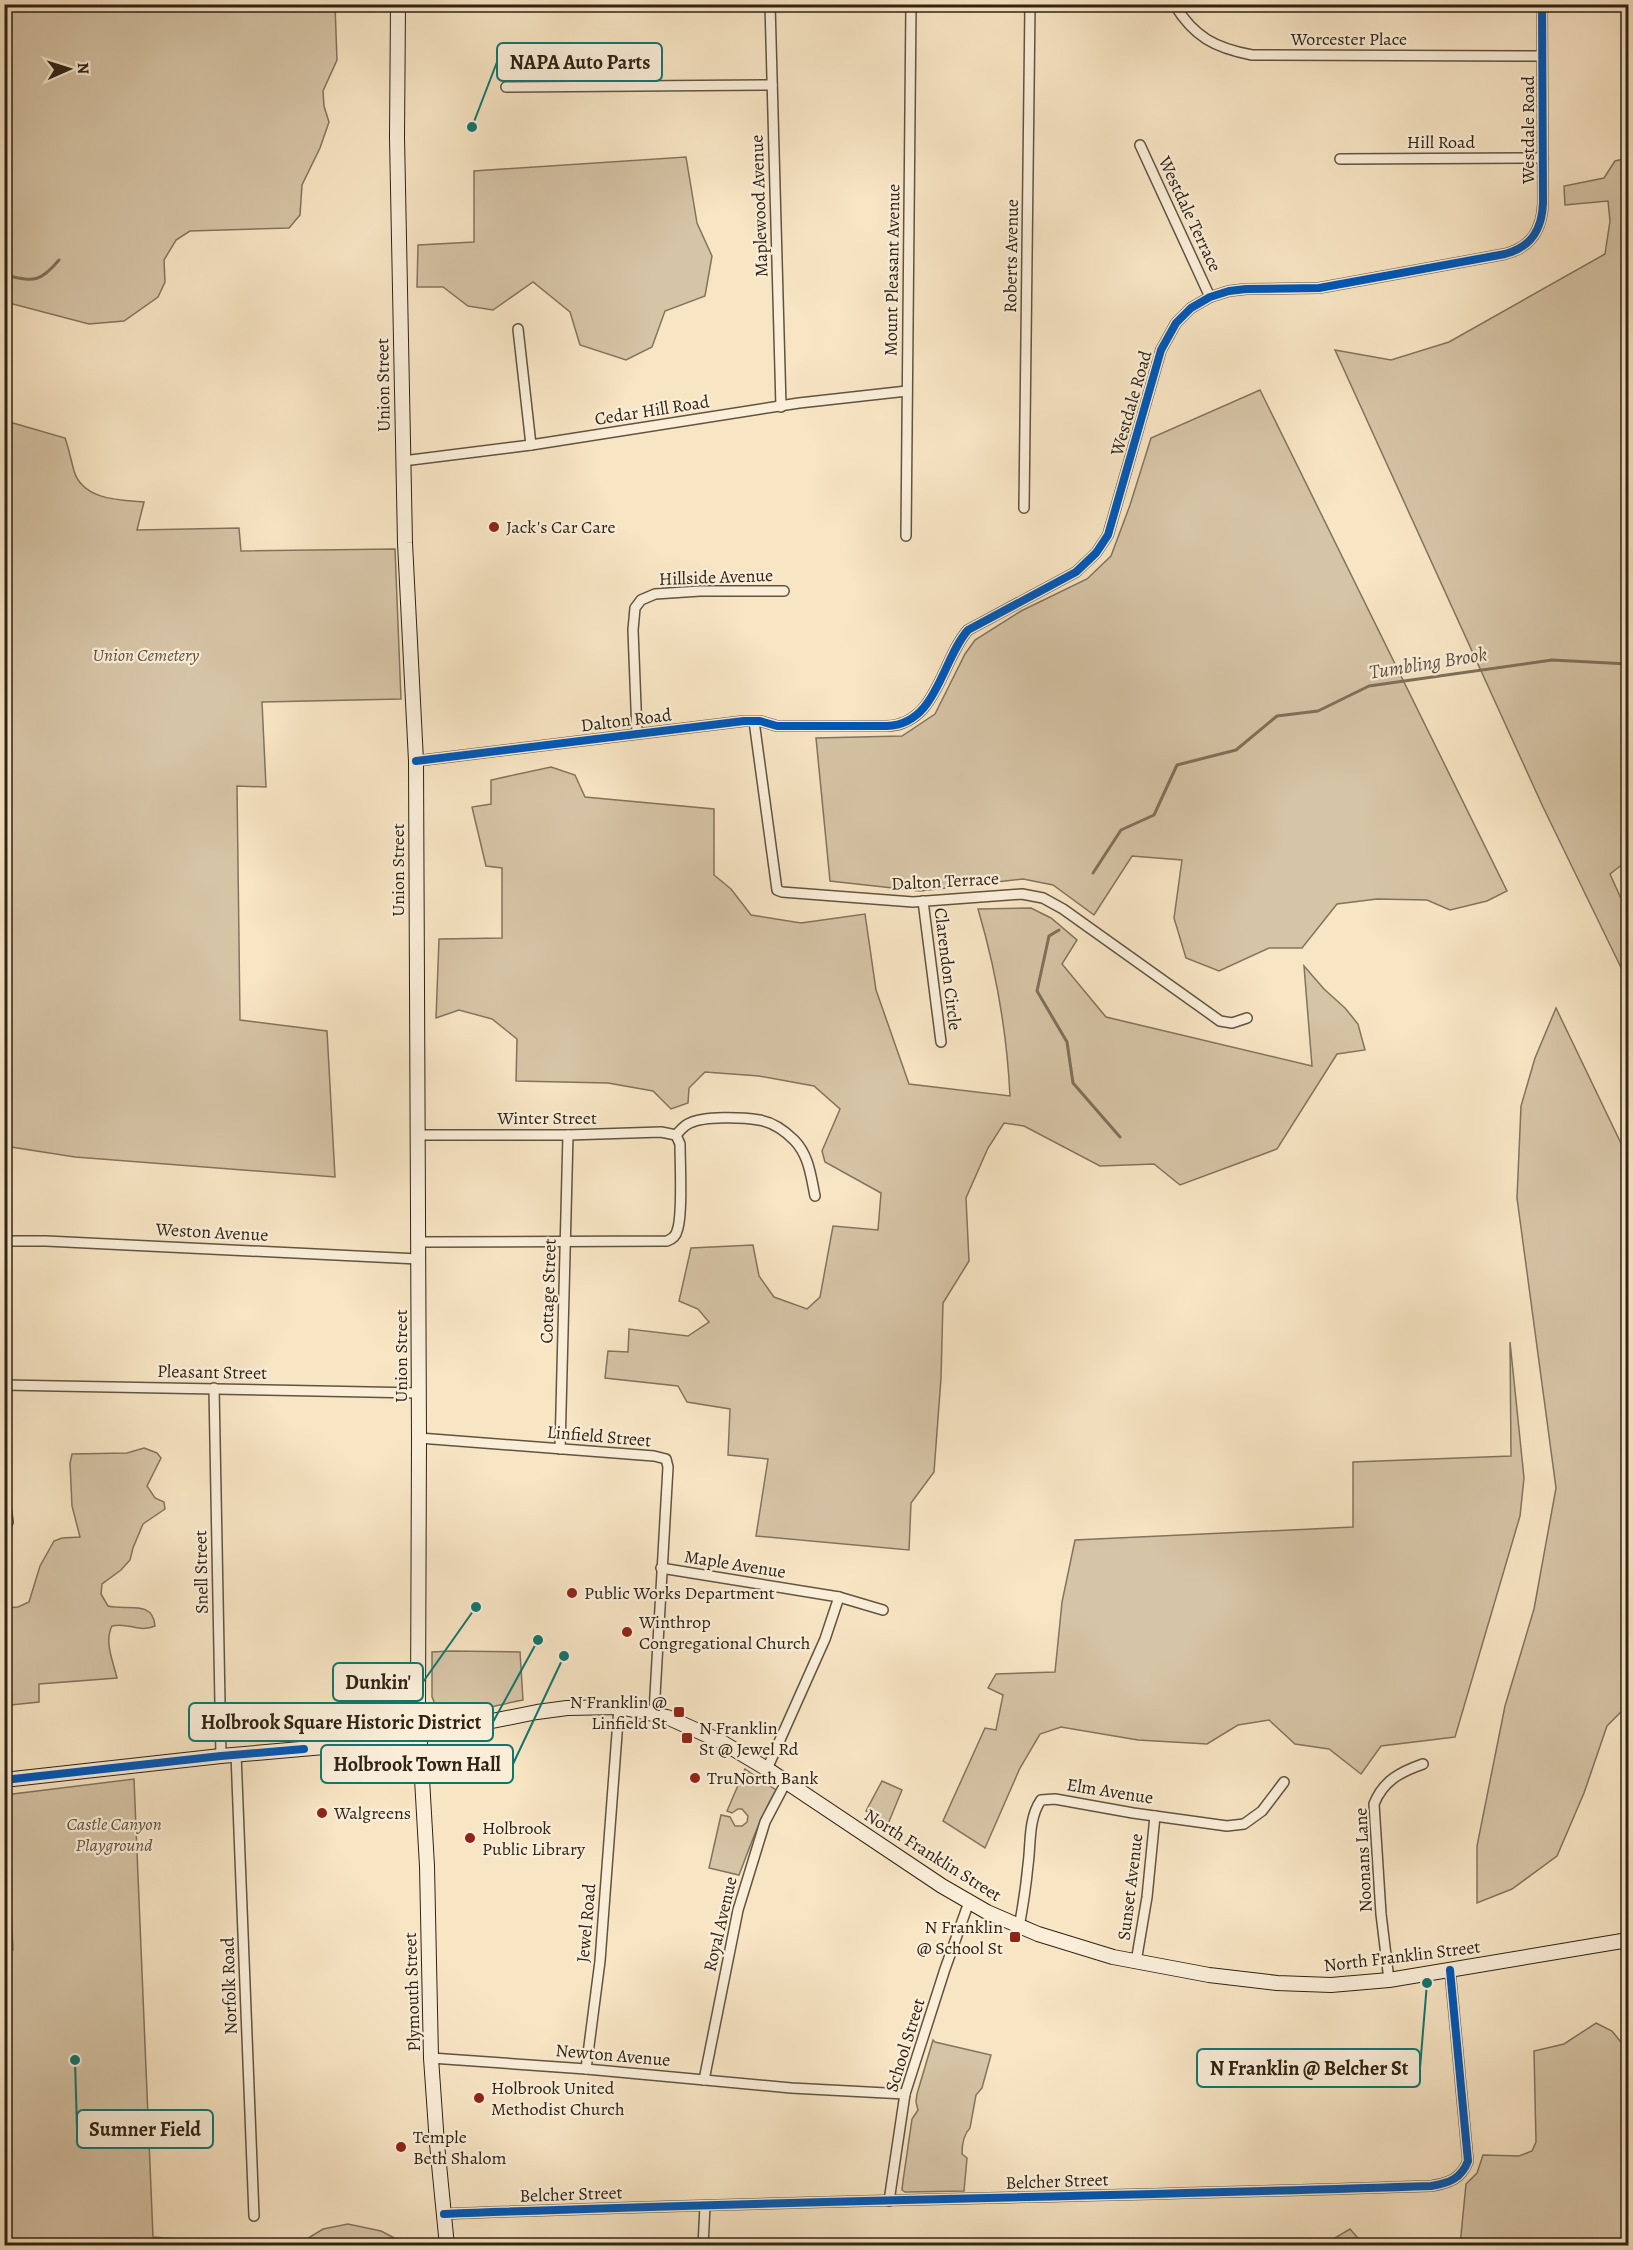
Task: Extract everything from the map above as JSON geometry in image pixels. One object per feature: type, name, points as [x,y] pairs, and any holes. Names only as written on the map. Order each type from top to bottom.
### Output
[{"type":"main road","name":"Union Street","points":[[398,4],[397,137],[403,461],[416,761],[420,1736]]},
{"type":"main road","name":"North Franklin Street","points":[[4,1780],[236,1754],[364,1744],[420,1736],[537,1712],[567,1708],[619,1707],[654,1713],[701,1731],[767,1769],[969,1902],[1019,1927],[1072,1945],[1136,1962],[1209,1975],[1287,1984],[1331,1985],[1389,1980],[1629,1940]]},
{"type":"main road","name":"Plymouth Street","points":[[420,1736],[427,1866],[431,2058],[447,2246]]},
{"type":"street","name":"Maplewood Avenue","points":[[770,4],[781,406]]},
{"type":"street","name":"Mount Pleasant Avenue","points":[[906,536],[911,4]]},
{"type":"street","name":"Roberts Avenue","points":[[1024,508],[1030,4]]},
{"type":"street","name":"Worcester Place","points":[[1174,4],[1197,34],[1231,51],[1252,55],[1542,56]]},
{"type":"street","name":"Westdale Road","points":[[840,727],[893,726],[916,717],[928,703],[959,642],[968,630],[1067,577],[1096,554],[1108,535],[1114,517],[1165,341],[1184,315],[1210,297],[1229,291],[1319,288],[1516,251],[1531,240],[1540,225],[1543,203],[1542,4]]},
{"type":"street","points":[[506,87],[772,85]]},
{"type":"street","name":"Westdale Terrace","points":[[1140,145],[1210,297]]},
{"type":"street","name":"Hill Road","points":[[1340,159],[1543,158]]},
{"type":"street","points":[[518,329],[531,445]]},
{"type":"street","name":"Cedar Hill Road","points":[[403,461],[531,445],[781,406],[907,391]]},
{"type":"street","name":"Hillside Avenue","points":[[637,733],[633,630],[635,608],[641,600],[655,594],[700,591],[784,591]]},
{"type":"street","name":"Dalton Road","points":[[416,761],[637,733],[754,721],[777,726],[840,727]]},
{"type":"street","name":"Dalton Terrace","points":[[754,721],[777,890],[877,900],[923,901],[1014,893],[1043,898],[1063,909],[1220,1021],[1232,1023],[1247,1018]]},
{"type":"street","name":"Clarendon Circle","points":[[923,901],[941,1042]]},
{"type":"street","points":[[418,1242],[655,1242],[672,1239],[678,1231],[680,1207],[680,1144],[676,1135],[690,1122],[702,1120],[753,1119],[772,1124],[795,1141],[803,1151],[815,1196]]},
{"type":"street","name":"Winter Street","points":[[417,1135],[568,1135],[661,1132],[676,1135]]},
{"type":"street","name":"Cottage Street","points":[[560,1449],[568,1135]]},
{"type":"street","name":"Weston Avenue","points":[[4,1244],[12,1241],[46,1241],[418,1259]]},
{"type":"street","name":"Pleasant Street","points":[[4,1385],[419,1393]]},
{"type":"street","name":"Snell Street","points":[[214,1388],[221,1756]]},
{"type":"street","name":"Linfield Street","points":[[420,1438],[654,1456],[666,1460],[668,1467],[654,1713]]},
{"type":"street","points":[[4,1492],[8,1522],[4,1531]]},
{"type":"street","name":"Maple Avenue","points":[[662,1568],[839,1597],[883,1610]]},
{"type":"street","points":[[767,1769],[825,1639],[839,1597]]},
{"type":"street","name":"Jewel Road","points":[[586,2069],[600,1961],[619,1707]]},
{"type":"street","name":"Norfolk Road","points":[[236,1754],[254,2216]]},
{"type":"street","name":"Noonans Lane","points":[[1389,1980],[1381,1914],[1374,1804],[1378,1793],[1400,1773],[1423,1764]]},
{"type":"street","name":"Royal Avenue","points":[[704,2080],[738,1910],[765,1822],[786,1782]]},
{"type":"street","name":"Elm Avenue","points":[[1019,1927],[1034,1809],[1041,1800],[1054,1799],[1227,1826],[1244,1824],[1262,1811],[1284,1782]]},
{"type":"street","name":"Sunset Avenue","points":[[1136,1962],[1147,1897],[1155,1816]]},
{"type":"street","name":"School Street","points":[[889,2201],[905,2094],[969,1902]]},
{"type":"street","name":"Belcher Street","points":[[444,2214],[1437,2185],[1454,2180],[1463,2173],[1468,2161],[1450,1970]]},
{"type":"street","name":"Newton Avenue","points":[[431,2058],[586,2069],[791,2088],[905,2094]]},
{"type":"street","points":[[703,2246],[705,2206]]},
{"type":"green space","points":[[8,5],[335,5],[337,60],[323,91],[324,106],[329,122],[320,148],[302,185],[300,215],[289,228],[190,231],[176,240],[164,260],[165,282],[158,297],[124,321],[89,324],[5,302],[4,53]]},
{"type":"green space","points":[[686,157],[697,223],[712,256],[705,296],[665,311],[652,347],[626,360],[580,345],[570,312],[533,282],[493,310],[468,306],[443,287],[417,287],[418,245],[474,242],[474,171]]},
{"type":"green space","points":[[1628,158],[1628,860],[1610,874],[1628,914],[1628,982],[1543,807],[1335,350],[1391,360],[1449,342],[1605,254],[1610,221],[1608,201],[1565,205],[1564,186],[1604,178],[1615,161]]},
{"type":"green space","points":[[1260,390],[1507,891],[1487,901],[1450,910],[1427,900],[1377,899],[1337,904],[1302,948],[1269,948],[1219,971],[1186,958],[1174,918],[1182,860],[1132,856],[1094,915],[1053,885],[1023,879],[920,891],[830,881],[816,738],[902,736],[935,714],[965,654],[975,640],[1021,611],[1087,579],[1111,556],[1151,438]]},
{"type":"green space","name":"Union Cemetery","points":[[13,423],[65,438],[74,471],[85,488],[103,497],[144,502],[137,530],[239,528],[241,551],[395,549],[401,699],[262,702],[266,787],[237,786],[240,1020],[327,1031],[335,1177],[75,1157],[5,1146],[4,427]]},
{"type":"green space","points":[[551,767],[575,775],[585,797],[714,809],[714,875],[731,889],[751,915],[801,923],[865,914],[876,990],[909,1084],[1010,1096],[1000,1002],[978,909],[1031,908],[1051,918],[1077,940],[1062,964],[1106,1017],[1312,1066],[1304,966],[1358,1024],[1365,1050],[1337,1054],[1277,1149],[1180,1185],[1154,1164],[1100,1166],[1024,1126],[1004,1123],[988,1148],[966,1198],[969,1261],[943,1303],[941,1378],[934,1472],[911,1503],[909,1550],[756,1536],[768,1459],[728,1455],[730,1409],[687,1402],[678,1386],[605,1378],[608,1351],[628,1352],[629,1329],[688,1336],[709,1322],[698,1309],[679,1301],[691,1248],[753,1245],[759,1276],[774,1297],[807,1309],[820,1297],[833,1226],[878,1230],[881,1193],[825,1162],[822,1151],[840,1109],[814,1086],[759,1076],[705,1072],[689,1088],[688,1103],[671,1109],[653,1091],[608,1083],[516,1081],[517,1039],[492,1019],[459,1010],[436,1018],[439,939],[502,938],[502,868],[486,866],[472,807],[491,804],[491,780]]},
{"type":"green space","points":[[1556,1008],[1628,1158],[1628,1705],[1607,1726],[1584,1793],[1557,1856],[1512,1889],[1477,1903],[1477,1846],[1505,1706],[1534,1609],[1556,1488],[1517,1198],[1521,1106],[1535,1058]]},
{"type":"green space","points":[[1510,1342],[1524,1478],[1520,1516],[1455,1737],[1381,1746],[1361,1774],[1329,1749],[1295,1744],[1269,1720],[1238,1725],[1207,1744],[1138,1740],[1061,1727],[1040,1734],[1020,1768],[985,1848],[943,1821],[985,1728],[996,1730],[1003,1695],[988,1688],[996,1674],[1055,1672],[1062,1602],[1075,1540],[1353,1527],[1353,1462],[1511,1456]]},
{"type":"green space","points":[[144,1448],[157,1453],[161,1458],[147,1486],[155,1498],[164,1502],[165,1509],[143,1524],[130,1560],[102,1584],[101,1594],[108,1606],[144,1609],[153,1618],[155,1626],[144,1628],[112,1626],[109,1645],[117,1678],[39,1684],[39,1702],[11,1705],[5,1683],[5,1608],[18,1607],[29,1602],[40,1566],[54,1541],[80,1537],[72,1506],[70,1463],[72,1454],[127,1453]]},
{"type":"green space","points":[[432,1652],[520,1652],[523,1700],[464,1712],[442,1711],[432,1697]]},
{"type":"green space","points":[[745,1769],[776,1790],[739,1875],[709,1868],[721,1815],[730,1817],[735,1826],[742,1826],[747,1822],[748,1816],[742,1809],[732,1813],[727,1811]]},
{"type":"green space","name":"Castle Canyon Playground","points":[[134,1779],[153,2237],[257,2245],[5,2245],[5,1950],[13,1950],[5,1795]]},
{"type":"green space","points":[[882,1781],[902,1790],[888,1824],[866,1811]]},
{"type":"green space","points":[[1596,2023],[1612,2031],[1628,2051],[1628,2245],[1460,2245],[1466,2184],[1477,2173],[1483,2155],[1519,2156],[1532,2151],[1536,2142],[1534,2051],[1564,2044]]},
{"type":"green space","points":[[933,2040],[991,2055],[982,2088],[976,2095],[970,2128],[963,2143],[962,2154],[967,2158],[964,2191],[905,2192],[902,2190],[912,2119],[918,2110],[917,2094]]},
{"type":"green space","points":[[348,2224],[381,2231],[402,2242],[431,2244],[431,2245],[257,2245],[302,2242],[323,2229]]},
{"type":"green space","points":[[1350,2229],[1364,2245],[1323,2245]]},
{"type":"waterway","points":[[4,275],[35,279],[46,273],[59,260]]},
{"type":"waterway","name":"Tumbling Brook","points":[[1093,873],[1121,830],[1154,815],[1177,765],[1236,750],[1277,716],[1318,711],[1369,686],[1552,660],[1628,664]]},
{"type":"waterway","name":"Tumbling Brook","points":[[1059,930],[1049,936],[1037,991],[1067,1042],[1073,1083],[1120,1137]]},
{"type":"cycle path","points":[[416,761],[744,721],[760,721],[777,726],[887,726],[904,723],[917,715],[936,689],[968,630],[1076,572],[1096,553],[1108,535],[1161,350],[1176,323],[1191,308],[1210,297],[1229,291],[1319,288],[1505,254],[1529,242],[1538,229],[1543,203],[1542,4]]},
{"type":"cycle path","points":[[4,1780],[304,1749]]},
{"type":"cycle path","points":[[444,2214],[1437,2185],[1449,2182],[1458,2176],[1468,2161],[1450,1970]]},
{"type":"place","name":"NAPA Auto Parts","points":[[472,127]]},
{"type":"place","name":"Jack's Car Care","points":[[494,527]]},
{"type":"place","name":"Public Works Department","points":[[572,1593]]},
{"type":"place","name":"Dunkin'","points":[[476,1607]]},
{"type":"place","name":"Winthrop Congregational Church","points":[[627,1632]]},
{"type":"place","name":"Holbrook Square Historic District","points":[[538,1640]]},
{"type":"place","name":"Holbrook Town Hall","points":[[564,1656]]},
{"type":"place","name":"N Franklin @ Linfield St","points":[[679,1712]]},
{"type":"place","name":"N Franklin St @ Jewel Rd","points":[[687,1738]]},
{"type":"place","name":"TruNorth Bank","points":[[695,1778]]},
{"type":"place","name":"Walgreens","points":[[322,1813]]},
{"type":"place","name":"Holbrook Public Library","points":[[470,1838]]},
{"type":"place","name":"N Franklin @ School St","points":[[1015,1937]]},
{"type":"place","name":"N Franklin @ Belcher St","points":[[1427,1983]]},
{"type":"place","name":"Sumner Field","points":[[75,2060]]},
{"type":"place","name":"Holbrook United Methodist Church","points":[[479,2098]]},
{"type":"place","name":"Temple Beth Shalom","points":[[401,2147]]}]
